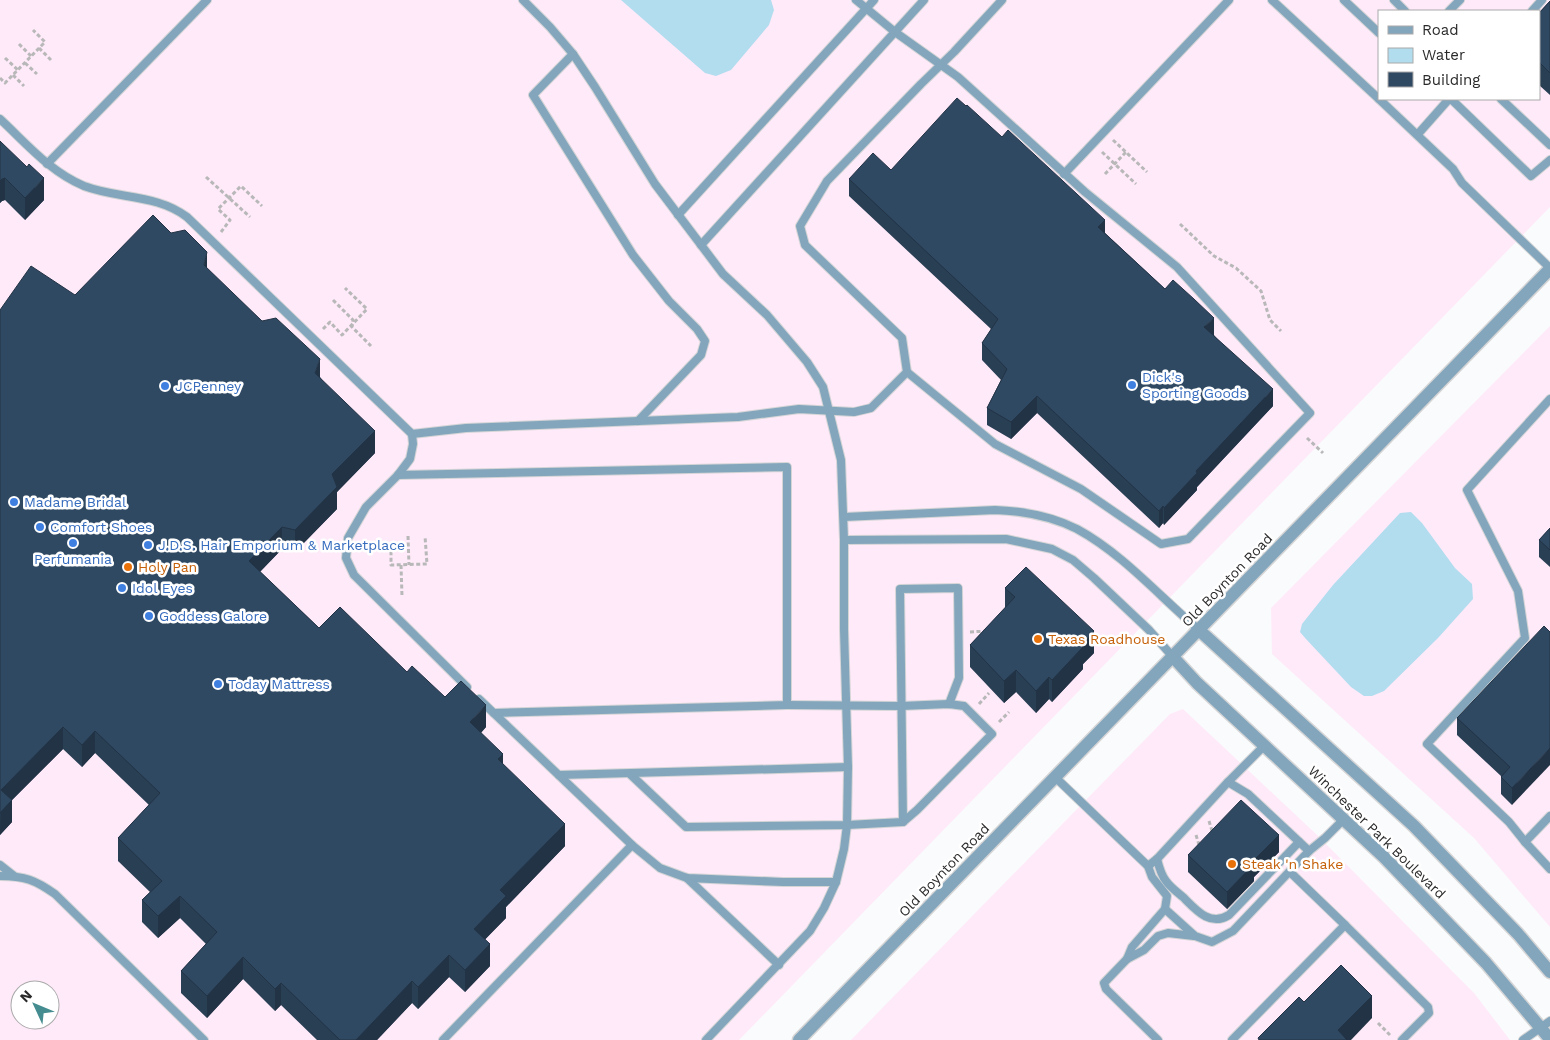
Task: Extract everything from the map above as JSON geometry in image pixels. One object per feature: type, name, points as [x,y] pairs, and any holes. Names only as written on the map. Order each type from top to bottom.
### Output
[{"type":"street","name":"Old Boynton Road","points":[[799,1040],[1550,269]]},
{"type":"street","name":"Winchester Park Boulevard","points":[[1198,630],[1414,826],[1505,920],[1550,972]]},
{"type":"street","name":"Winchester Park Boulevard","points":[[1173,657],[1197,683],[1384,857],[1436,909],[1545,1024],[1550,1039]]},
{"type":"lane","points":[[47,164],[207,0]]},
{"type":"lane","points":[[523,0],[573,54],[655,184],[722,274],[767,315],[807,362],[824,387],[841,460],[844,517],[844,629],[848,766],[847,825],[844,849],[836,882],[824,908],[810,931],[706,1040]]},
{"type":"lane","points":[[856,0],[894,32],[941,65],[958,77],[1064,174],[1177,267],[1310,413],[1188,539],[1162,544],[1081,489],[995,444],[907,372],[902,338],[805,245],[800,226],[827,181],[941,65],[1002,0]]},
{"type":"lane","points":[[678,215],[874,0]]},
{"type":"lane","points":[[701,245],[924,0]]},
{"type":"lane","points":[[1064,174],[1228,0]]},
{"type":"lane","points":[[1272,0],[1378,96]]},
{"type":"lane","points":[[1344,0],[1378,32]]},
{"type":"lane","points":[[1394,0],[1404,10]]},
{"type":"lane","points":[[1450,10],[1460,0]]},
{"type":"lane","points":[[1533,10],[1542,0]]},
{"type":"lane","points":[[573,54],[533,95],[633,255],[669,301],[697,329],[705,341],[701,354],[638,421]]},
{"type":"lane","points":[[1382,100],[1453,170],[1462,183],[1550,269]]},
{"type":"lane","points":[[1418,134],[1449,100]]},
{"type":"lane","points":[[1451,100],[1531,176],[1550,160]]},
{"type":"lane","points":[[1502,100],[1550,145]]},
{"type":"lane","points":[[0,119],[47,164],[67,178],[86,186],[146,199],[176,208],[412,434],[413,444],[410,459],[398,475],[366,507],[348,538],[346,558],[354,575],[632,846],[660,868],[686,878],[836,882]]},
{"type":"lane","points":[[412,434],[466,428],[738,417],[799,409],[854,412],[871,408],[907,372]]},
{"type":"lane","points":[[1550,399],[1467,490],[1518,591],[1525,638],[1427,744],[1509,822],[1550,868]]},
{"type":"lane","points":[[398,475],[787,467],[787,705]]},
{"type":"lane","points":[[844,517],[995,510],[1020,511],[1050,518],[1076,529],[1099,543],[1127,565],[1198,630]]},
{"type":"lane","points":[[844,540],[1006,539],[1052,549],[1073,560],[1094,578],[1149,630],[1173,657]]},
{"type":"lane","points":[[903,822],[900,588],[958,588],[959,678],[949,704]]},
{"type":"lane","points":[[494,713],[787,705],[901,706],[949,704],[964,706],[992,734],[903,822],[847,825],[686,827],[630,774]]},
{"type":"lane","points":[[1148,866],[1157,859],[1264,746]]},
{"type":"lane","points":[[559,775],[848,766]]},
{"type":"lane","points":[[1056,778],[1148,866],[1152,877],[1167,896],[1165,910],[1132,947],[1127,958],[1104,984],[1106,989],[1158,1040]]},
{"type":"lane","points":[[1228,782],[1248,794],[1309,851]]},
{"type":"lane","points":[[1525,842],[1550,816]]},
{"type":"lane","points":[[1127,958],[1144,950],[1158,936],[1168,933],[1194,936],[1212,942],[1233,931],[1309,851],[1343,820]]},
{"type":"lane","points":[[1157,859],[1165,880],[1201,914],[1217,920],[1229,915],[1299,842]]},
{"type":"lane","points":[[443,1040],[632,846]]},
{"type":"lane","points":[[0,865],[14,876]]},
{"type":"lane","points":[[1290,872],[1428,1007],[1429,1013],[1402,1040]]},
{"type":"lane","points":[[0,876],[14,876],[36,881],[55,894],[204,1040]]},
{"type":"lane","points":[[686,878],[779,965]]},
{"type":"lane","points":[[1165,910],[1194,936]]},
{"type":"lane","points":[[1232,1040],[1345,924]]},
{"type":"lane","points":[[1523,1040],[1545,1024]]},
{"type":"path","points":[[0,78],[5,83],[45,42],[33,30]]},
{"type":"path","points":[[19,44],[31,56]]},
{"type":"path","points":[[39,48],[51,60]]},
{"type":"path","points":[[6,58],[18,70]]},
{"type":"path","points":[[25,62],[37,74]]},
{"type":"path","points":[[13,75],[24,86]]},
{"type":"path","points":[[1112,140],[1147,172]]},
{"type":"path","points":[[1101,152],[1136,184]]},
{"type":"path","points":[[1105,174],[1126,152]]},
{"type":"path","points":[[206,177],[250,217]]},
{"type":"path","points":[[230,220],[218,209],[241,186],[262,206]]},
{"type":"path","points":[[1180,224],[1214,256],[1236,268],[1261,291],[1270,320],[1281,331]]},
{"type":"path","points":[[330,322],[342,334],[367,309],[345,288]]},
{"type":"path","points":[[333,300],[353,320],[352,327],[371,346]]},
{"type":"path","points":[[1307,438],[1323,453]]},
{"type":"path","points":[[408,536],[408,564]]},
{"type":"path","points":[[391,549],[391,565],[426,564],[425,536]]},
{"type":"path","points":[[401,565],[402,596]]},
{"type":"path","points":[[970,632],[987,631]]},
{"type":"path","points":[[978,706],[989,693]]},
{"type":"path","points":[[997,725],[1009,712]]},
{"type":"path","points":[[1208,816],[1214,837]]},
{"type":"path","points":[[1195,830],[1201,851]]},
{"type":"path","points":[[1378,1023],[1391,1035]]},
{"type":"shaded area","points":[[0,0],[1550,0],[1550,207],[739,1040],[0,1040]]},
{"type":"shaded area","points":[[1550,326],[1550,927],[1474,838],[1272,654],[1271,608]]},
{"type":"shaded area","points":[[1183,709],[1316,834],[1474,993],[1510,1040],[851,1040],[1170,714]]},
{"type":"water","points":[[621,0],[771,0],[774,10],[769,25],[731,70],[716,76],[705,73]]},
{"type":"water","points":[[1411,512],[1422,523],[1455,568],[1472,584],[1473,599],[1438,638],[1384,691],[1372,696],[1364,696],[1351,687],[1306,639],[1300,632],[1302,624],[1333,585],[1400,513]]},
{"type":"building","points":[[1550,1],[1550,73],[1540,63],[1540,12]]},
{"type":"building","points":[[957,98],[1002,137],[1008,130],[1105,220],[1098,227],[1165,289],[1173,280],[1194,299],[1214,318],[1204,327],[1273,389],[1196,471],[1197,473],[1159,511],[1037,396],[1011,422],[987,408],[1007,369],[982,343],[998,319],[849,179],[873,153],[891,170]]},
{"type":"building","points":[[0,141],[27,167],[29,164],[44,178],[25,198],[5,178],[0,181]]},
{"type":"building","points":[[153,215],[171,233],[185,230],[207,252],[204,265],[262,321],[276,318],[320,359],[315,373],[375,431],[332,474],[337,487],[295,530],[282,527],[249,561],[319,628],[340,607],[407,672],[412,666],[445,697],[461,681],[486,705],[470,722],[503,754],[498,759],[565,824],[500,890],[506,896],[474,929],[490,944],[465,970],[449,955],[418,987],[412,981],[356,1040],[340,1040],[281,983],[275,989],[243,957],[207,996],[181,971],[217,932],[180,896],[158,916],[142,900],[162,881],[118,838],[160,793],[95,731],[82,745],[63,727],[1,790],[12,800],[0,813],[0,310],[31,266],[75,295]]},
{"type":"building","points":[[1550,528],[1550,550],[1539,540]]},
{"type":"building","name":"Texas Roadhouse","points":[[1026,567],[1094,631],[1081,645],[1083,647],[1052,680],[1049,677],[1036,691],[1016,670],[1004,681],[970,645],[1015,597],[1005,588]]},
{"type":"building","points":[[1544,626],[1550,632],[1550,748],[1512,788],[1501,777],[1510,767],[1457,718]]},
{"type":"building","name":"Steak 'n Shake","points":[[1241,800],[1279,835],[1252,862],[1254,864],[1227,892],[1188,855]]},
{"type":"building","points":[[1341,965],[1372,996],[1338,1030],[1347,1040],[1259,1040],[1258,1038],[1299,997],[1304,1002]]},
{"type":"place","name":"Dick's Sporting Goods","points":[[1132,385]]},
{"type":"place","name":"JCPenney","points":[[165,386]]},
{"type":"place","name":"Madame Bridal","points":[[14,502]]},
{"type":"place","name":"Comfort Shoes","points":[[40,527]]},
{"type":"place","name":"Perfumania","points":[[73,543]]},
{"type":"place","name":"J.D.S. Hair Emporium & Marketplace","points":[[148,545]]},
{"type":"place","name":"Holy Pan","points":[[128,567]]},
{"type":"place","name":"Idol Eyes","points":[[122,588]]},
{"type":"place","name":"Goddess Galore","points":[[149,616]]},
{"type":"place","name":"Texas Roadhouse","points":[[1038,639]]},
{"type":"place","name":"Today Mattress","points":[[218,684]]},
{"type":"place","name":"Steak 'n Shake","points":[[1232,864]]}]
